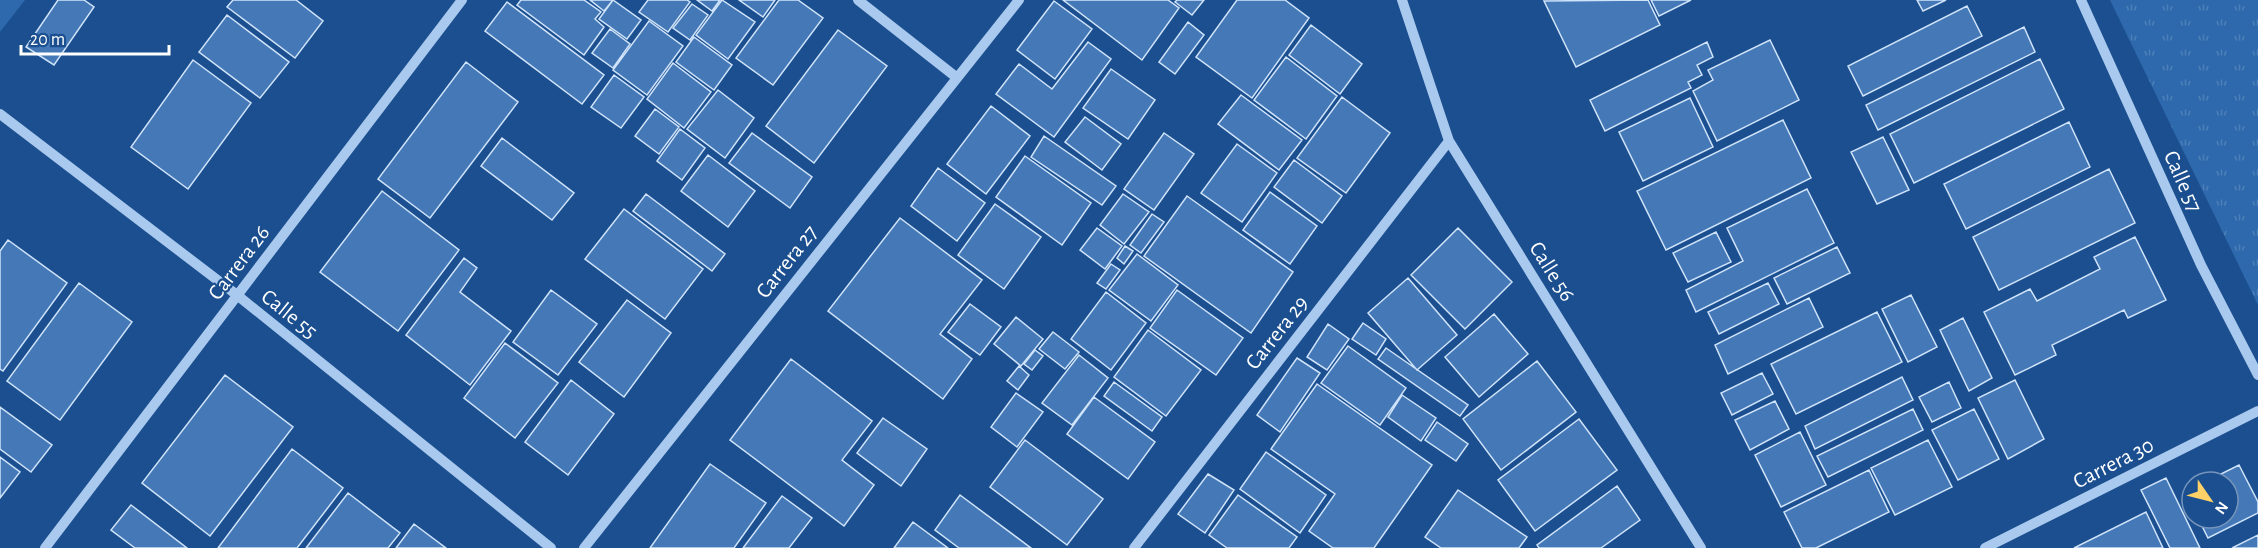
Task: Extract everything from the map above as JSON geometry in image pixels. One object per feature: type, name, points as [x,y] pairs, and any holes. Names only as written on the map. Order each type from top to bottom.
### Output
[{"type":"street","name":"Carrera 26","points":[[45,548],[462,0]]},
{"type":"street","points":[[858,0],[956,77]]},
{"type":"street","name":"Carrera 27","points":[[584,548],[1018,0]]},
{"type":"street","name":"Calle 56","points":[[1402,0],[1449,141],[1701,548]]},
{"type":"street","name":"Calle 57","points":[[2081,0],[2201,266],[2258,375]]},
{"type":"street","name":"Calle 55","points":[[0,114],[237,295],[551,548]]},
{"type":"street","name":"Carrera 29","points":[[1134,548],[1449,141]]},
{"type":"street","name":"Carrera 30","points":[[1985,548],[2258,411]]},
{"type":"green space","points":[[0,0],[25,0],[0,32]]},
{"type":"green space","points":[[2110,0],[2258,0],[2258,305]]},
{"type":"building","points":[[58,0],[84,0],[94,7],[54,65],[26,47]]},
{"type":"building","points":[[233,0],[296,0],[323,21],[295,58],[227,7]]},
{"type":"building","points":[[521,0],[584,0],[601,12],[595,19],[604,27],[584,55],[517,5]]},
{"type":"building","points":[[590,0],[613,0],[604,11]]},
{"type":"building","points":[[613,0],[641,20],[627,39],[599,19]]},
{"type":"building","points":[[648,0],[687,0],[690,2],[668,32],[639,12]]},
{"type":"building","points":[[697,0],[720,0],[712,11]]},
{"type":"building","points":[[722,0],[755,22],[728,59],[696,35]]},
{"type":"building","points":[[739,0],[775,0],[763,17]]},
{"type":"building","points":[[779,0],[798,0],[823,18],[773,85],[736,58]]},
{"type":"building","points":[[1063,0],[1168,0],[1179,8],[1142,60]]},
{"type":"building","points":[[1177,0],[1204,0],[1192,15],[1175,2]]},
{"type":"building","points":[[1237,0],[1285,0],[1309,18],[1252,98],[1196,57]]},
{"type":"building","points":[[1648,0],[1660,25],[1576,67],[1544,1]]},
{"type":"building","points":[[1651,0],[1691,0],[1659,16]]},
{"type":"building","points":[[1917,0],[1946,0],[1923,11]]},
{"type":"building","points":[[1054,1],[1092,29],[1055,79],[1017,50]]},
{"type":"building","points":[[507,2],[604,75],[582,104],[485,31]]},
{"type":"building","points":[[692,4],[708,15],[690,40],[673,28]]},
{"type":"building","points":[[1967,6],[1982,36],[1863,96],[1848,66]]},
{"type":"building","points":[[227,15],[289,62],[260,98],[199,52]]},
{"type":"building","points":[[649,21],[683,46],[647,95],[613,70]]},
{"type":"building","points":[[1188,22],[1204,35],[1175,74],[1159,62]]},
{"type":"building","points":[[1311,25],[1362,64],[1340,94],[1289,55]]},
{"type":"building","points":[[2024,27],[2035,52],[1878,130],[1866,105]]},
{"type":"building","points":[[610,29],[630,44],[613,68],[592,53]]},
{"type":"building","points":[[838,30],[887,66],[814,163],[766,126]]},
{"type":"building","points":[[694,37],[732,65],[714,90],[676,62]]},
{"type":"building","points":[[1770,40],[1799,100],[1717,141],[1693,91],[1713,80],[1708,70]]},
{"type":"building","points":[[1088,42],[1111,59],[1054,137],[996,94],[1019,64],[1052,89]]},
{"type":"building","points":[[1707,42],[1713,57],[1697,65],[1702,75],[1688,82],[1691,88],[1605,131],[1590,100]]},
{"type":"building","points":[[1286,57],[1337,96],[1306,139],[1254,100]]},
{"type":"building","points":[[2040,59],[2064,109],[1914,183],[1890,134]]},
{"type":"building","points":[[193,60],[251,103],[188,189],[131,147]]},
{"type":"building","points":[[466,62],[518,102],[430,218],[378,179]]},
{"type":"building","points":[[673,63],[711,92],[684,128],[647,99]]},
{"type":"building","points":[[1111,69],[1155,100],[1128,139],[1083,108]]},
{"type":"building","points":[[614,75],[644,97],[621,128],[591,107]]},
{"type":"building","points":[[718,90],[754,118],[725,158],[687,129]]},
{"type":"building","points":[[1241,95],[1302,140],[1279,170],[1218,124]]},
{"type":"building","points":[[1342,97],[1390,133],[1346,193],[1297,158]]},
{"type":"building","points":[[1690,98],[1713,147],[1643,181],[1619,132]]},
{"type":"building","points":[[991,106],[1030,136],[986,194],[947,164]]},
{"type":"building","points":[[655,109],[679,127],[659,154],[635,136]]},
{"type":"building","points":[[1085,117],[1121,144],[1102,170],[1065,142]]},
{"type":"building","points":[[1783,120],[1811,178],[1666,250],[1637,191]]},
{"type":"building","points":[[2069,122],[2090,167],[1966,229],[1944,184]]},
{"type":"building","points":[[680,129],[705,148],[682,180],[657,161]]},
{"type":"building","points":[[752,133],[812,177],[790,208],[729,163]]},
{"type":"building","points":[[1164,133],[1194,154],[1154,210],[1124,189]]},
{"type":"building","points":[[1044,136],[1116,186],[1102,205],[1031,157]]},
{"type":"building","points":[[1883,137],[1909,190],[1877,204],[1851,152]]},
{"type":"building","points":[[502,138],[574,193],[552,220],[481,166]]},
{"type":"building","points":[[1237,144],[1277,173],[1242,222],[1201,193]]},
{"type":"building","points":[[708,155],[755,191],[728,227],[681,191]]},
{"type":"building","points":[[1025,156],[1091,203],[1062,245],[996,197]]},
{"type":"building","points":[[1294,160],[1342,196],[1322,223],[1274,187]]},
{"type":"building","points":[[938,168],[985,203],[957,241],[911,206]]},
{"type":"building","points":[[2109,169],[2135,223],[1999,290],[1973,237]]},
{"type":"building","points":[[1807,189],[1834,243],[1696,312],[1686,290],[1743,261],[1727,228]]},
{"type":"building","points":[[382,191],[459,250],[398,331],[320,272]]},
{"type":"building","points":[[1270,192],[1317,226],[1290,264],[1243,230]]},
{"type":"building","points":[[646,194],[725,254],[712,271],[633,211]]},
{"type":"building","points":[[1123,194],[1149,212],[1124,244],[1100,225]]},
{"type":"building","points":[[1187,196],[1293,272],[1251,333],[1144,256]]},
{"type":"building","points":[[995,204],[1041,237],[1004,289],[958,255]]},
{"type":"building","points":[[624,209],[703,269],[665,319],[585,259]]},
{"type":"building","points":[[1152,214],[1164,222],[1141,253],[1130,245]]},
{"type":"building","points":[[900,218],[982,280],[940,334],[972,359],[943,399],[828,311]]},
{"type":"building","points":[[1097,228],[1122,246],[1105,269],[1080,250]]},
{"type":"building","points":[[1458,228],[1512,282],[1465,329],[1411,275]]},
{"type":"building","points":[[1716,232],[1731,262],[1688,282],[1673,253]]},
{"type":"building","points":[[2135,237],[2166,300],[2128,318],[2124,310],[2052,345],[2056,355],[2015,375],[1984,312],[2030,289],[2037,301],[2100,269],[2094,257]]},
{"type":"building","points":[[8,240],[67,283],[3,371],[0,369],[0,251]]},
{"type":"building","points":[[1125,246],[1133,251],[1124,264],[1117,258]]},
{"type":"building","points":[[1837,247],[1850,273],[1787,304],[1774,278]]},
{"type":"building","points":[[1137,254],[1178,285],[1151,321],[1109,290]]},
{"type":"building","points":[[464,258],[477,268],[460,292],[511,331],[470,385],[406,335]]},
{"type":"building","points":[[1111,264],[1120,270],[1106,289],[1097,283]]},
{"type":"building","points":[[1408,278],[1457,335],[1417,370],[1368,313]]},
{"type":"building","points":[[79,283],[132,322],[60,420],[7,381]]},
{"type":"building","points":[[1768,283],[1779,304],[1719,334],[1708,312]]},
{"type":"building","points":[[551,290],[597,324],[558,375],[513,342]]},
{"type":"building","points":[[1177,290],[1243,338],[1216,375],[1150,328]]},
{"type":"building","points":[[1106,292],[1146,323],[1111,370],[1071,339]]},
{"type":"building","points":[[1911,295],[1937,347],[1908,362],[1882,309]]},
{"type":"building","points":[[1809,298],[1823,327],[1728,374],[1715,345]]},
{"type":"building","points":[[627,300],[671,333],[624,397],[579,362]]},
{"type":"building","points":[[970,304],[1001,327],[980,355],[948,332]]},
{"type":"building","points":[[1877,312],[1902,362],[1796,414],[1771,364]]},
{"type":"building","points":[[1494,314],[1528,354],[1479,397],[1445,357]]},
{"type":"building","points":[[1016,317],[1043,339],[1021,366],[994,344]]},
{"type":"building","points":[[1963,318],[1992,378],[1969,391],[1940,330]]},
{"type":"building","points":[[1363,323],[1386,339],[1376,355],[1352,339]]},
{"type":"building","points":[[1328,324],[1349,339],[1327,370],[1307,357]]},
{"type":"building","points":[[1148,330],[1201,370],[1166,416],[1114,377]]},
{"type":"building","points":[[1053,332],[1079,352],[1065,369],[1039,349]]},
{"type":"building","points":[[505,343],[558,383],[515,438],[464,398]]},
{"type":"building","points":[[1348,346],[1406,388],[1380,425],[1321,383]]},
{"type":"building","points":[[1386,348],[1468,405],[1460,416],[1378,359]]},
{"type":"building","points":[[1035,350],[1043,356],[1032,370],[1024,364]]},
{"type":"building","points":[[1079,355],[1108,378],[1072,425],[1042,403]]},
{"type":"building","points":[[1297,358],[1320,373],[1280,432],[1257,415]]},
{"type":"building","points":[[791,359],[872,421],[842,460],[874,485],[844,526],[730,440]]},
{"type":"building","points":[[1537,361],[1576,412],[1501,470],[1463,419]]},
{"type":"building","points":[[1019,366],[1029,375],[1018,390],[1007,381]]},
{"type":"building","points":[[1762,373],[1773,394],[1732,415],[1721,393]]},
{"type":"building","points":[[225,375],[293,427],[210,536],[142,483]]},
{"type":"building","points":[[1902,377],[1913,400],[1815,449],[1805,426]]},
{"type":"building","points":[[571,380],[614,414],[568,475],[525,442]]},
{"type":"building","points":[[2015,380],[2044,439],[2008,459],[1978,398]]},
{"type":"building","points":[[1114,382],[1162,417],[1152,431],[1104,396]]},
{"type":"building","points":[[1949,382],[1961,408],[1932,422],[1919,397]]},
{"type":"building","points":[[1317,384],[1432,465],[1374,548],[1333,548],[1309,531],[1335,494],[1271,449]]},
{"type":"building","points":[[1016,393],[1043,412],[1017,447],[991,427]]},
{"type":"building","points":[[1402,395],[1436,418],[1421,441],[1388,417]]},
{"type":"building","points":[[1094,397],[1155,442],[1128,479],[1067,434]]},
{"type":"building","points":[[1775,401],[1789,429],[1750,450],[1735,420]]},
{"type":"building","points":[[0,407],[52,445],[31,472],[0,449]]},
{"type":"building","points":[[1913,409],[1923,430],[1828,477],[1817,456]]},
{"type":"building","points":[[1974,409],[1999,459],[1958,480],[1932,430]]},
{"type":"building","points":[[883,418],[927,449],[901,486],[857,453]]},
{"type":"building","points":[[1579,419],[1617,470],[1535,531],[1498,480]]},
{"type":"building","points":[[1437,422],[1468,444],[1456,461],[1425,440]]},
{"type":"building","points":[[1800,432],[1826,485],[1781,507],[1755,455]]},
{"type":"building","points":[[1025,440],[1103,499],[1067,545],[990,487]]},
{"type":"building","points":[[1928,440],[1952,487],[1895,515],[1871,468]]},
{"type":"building","points":[[292,449],[343,488],[297,548],[218,548]]},
{"type":"building","points":[[1266,452],[1326,495],[1300,533],[1240,489]]},
{"type":"building","points":[[0,457],[20,472],[0,498]]},
{"type":"building","points":[[710,464],[766,503],[734,548],[650,548]]},
{"type":"building","points":[[2239,465],[2258,502],[2258,513],[2240,522],[2240,470],[2229,470]]},
{"type":"building","points":[[1869,470],[1889,512],[1816,548],[1802,548],[1784,512]]},
{"type":"building","points":[[1208,474],[1234,490],[1205,533],[1178,514]]},
{"type":"building","points":[[2166,478],[2180,507],[2180,530],[2191,530],[2200,548],[2170,548],[2141,490]]},
{"type":"building","points":[[1617,486],[1640,520],[1601,548],[1539,548],[1537,545]]},
{"type":"building","points":[[1458,490],[1527,537],[1519,548],[1441,548],[1425,537]]},
{"type":"building","points":[[348,493],[400,533],[388,548],[306,548]]},
{"type":"building","points":[[960,495],[1031,548],[959,548],[935,530]]},
{"type":"building","points":[[1238,495],[1297,537],[1289,548],[1227,548],[1209,535]]},
{"type":"building","points":[[782,496],[812,518],[789,548],[743,548]]},
{"type":"building","points":[[131,505],[187,548],[135,548],[111,530]]},
{"type":"building","points":[[2146,512],[2163,548],[2074,548]]},
{"type":"building","points":[[913,522],[948,548],[894,548]]},
{"type":"building","points":[[414,524],[446,548],[396,548]]},
{"type":"building","points":[[2204,530],[2224,530],[2208,538]]},
{"type":"building","points":[[2258,535],[2258,548],[2232,548]]}]
